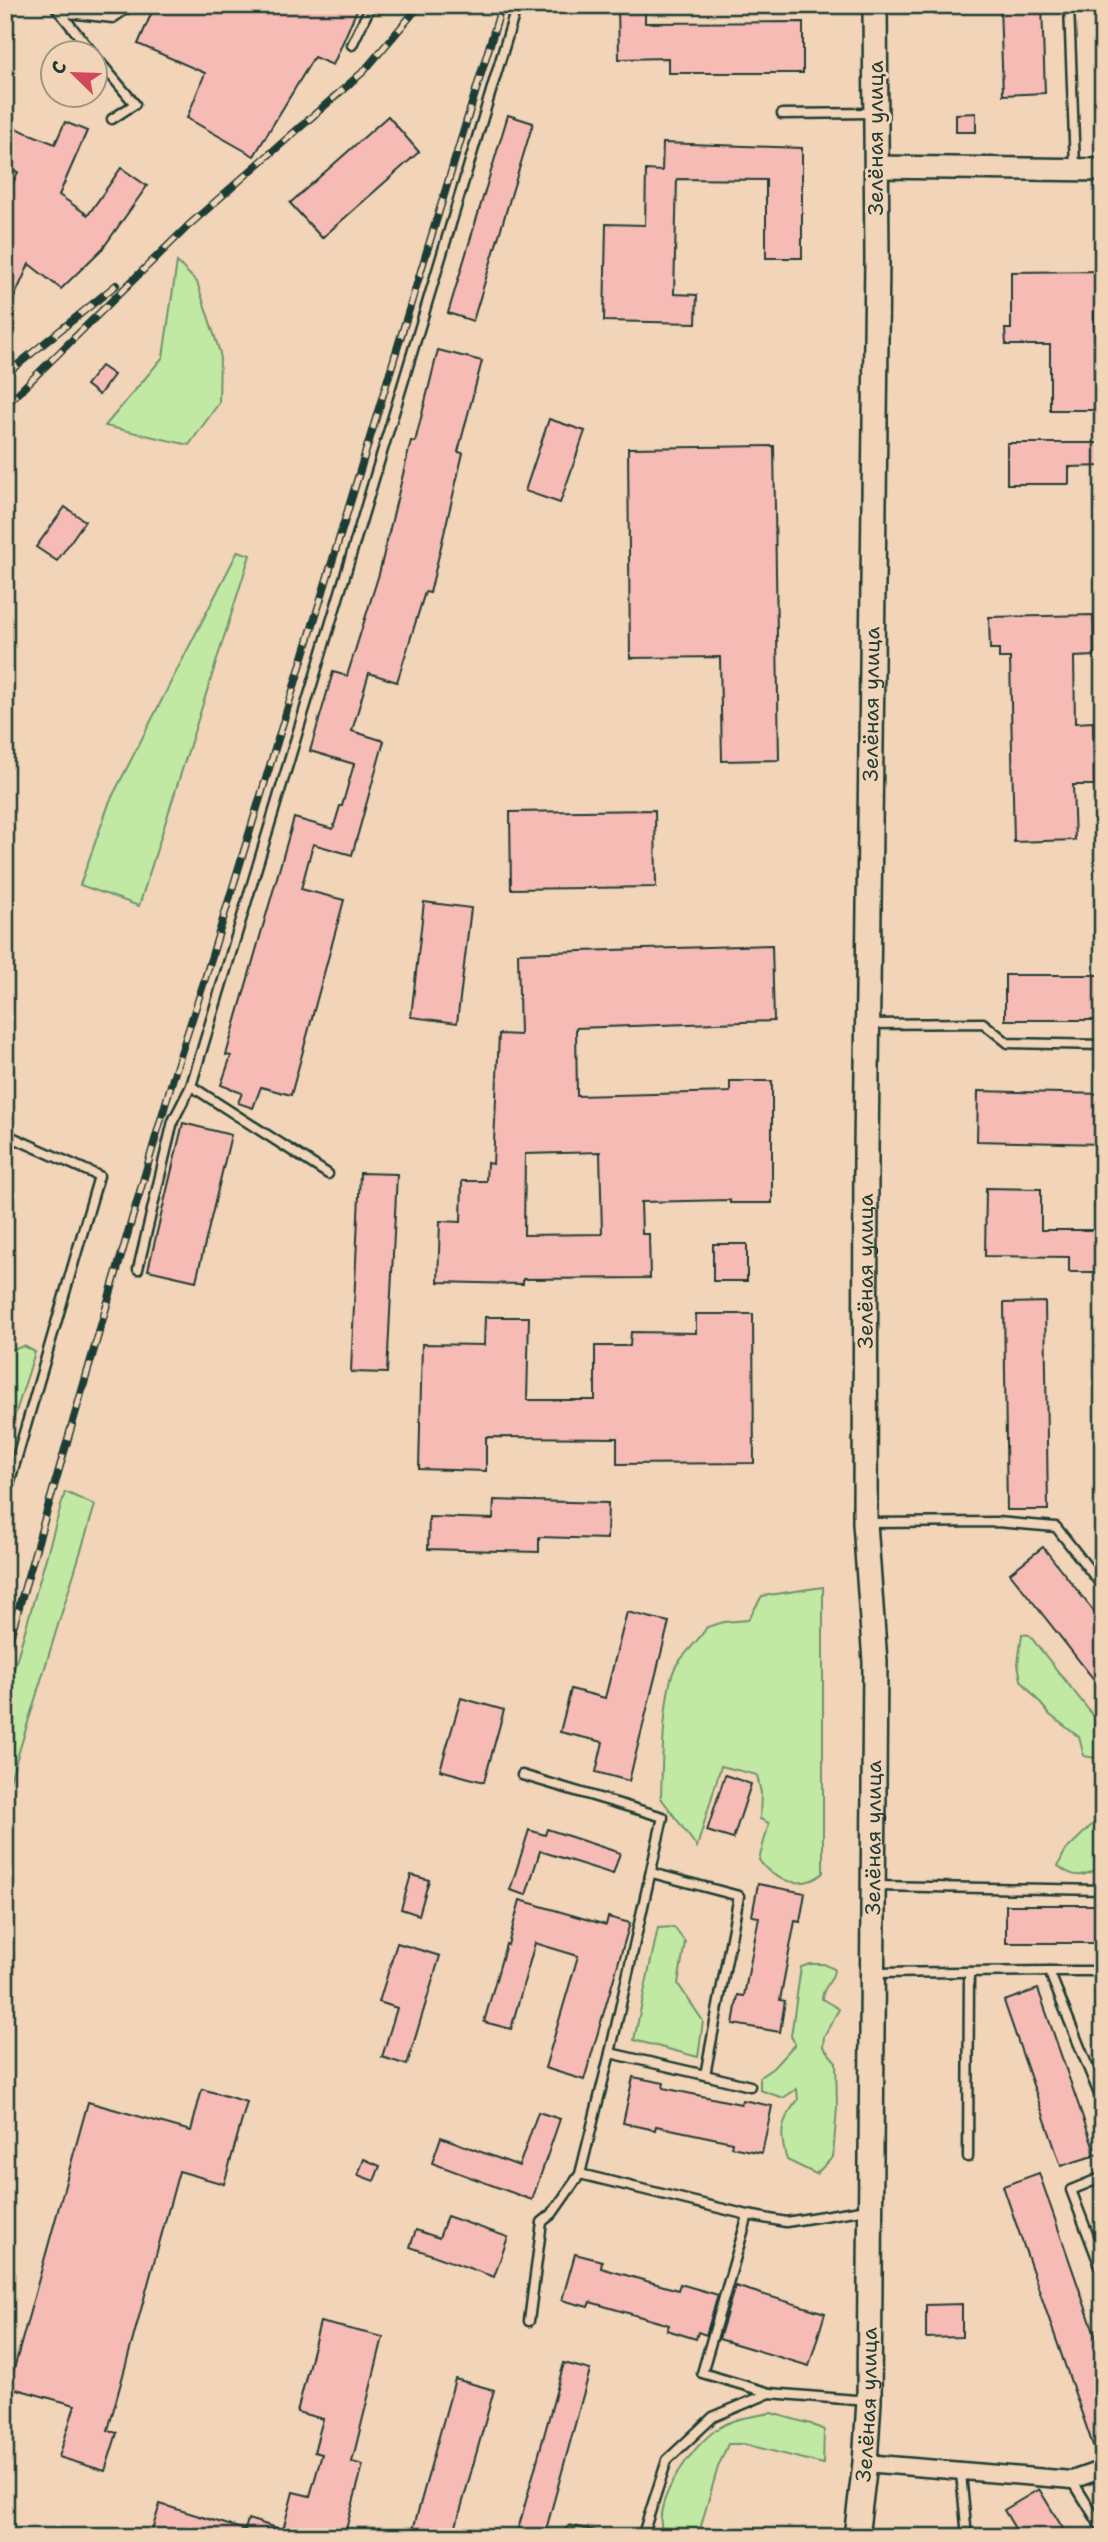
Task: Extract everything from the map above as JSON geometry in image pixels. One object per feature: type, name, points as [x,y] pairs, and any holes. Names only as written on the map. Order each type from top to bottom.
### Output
[{"type":"main road","name":"Зелёная улица","points":[[856,2537],[869,2401],[876,1662],[865,1524],[877,270],[875,5]]},
{"type":"street","points":[[876,167],[1103,170]]},
{"type":"street","points":[[865,2463],[961,2473],[1072,2480],[1103,2469]]},
{"type":"lane","points":[[56,8],[113,18],[132,5]]},
{"type":"lane","points":[[352,45],[371,5]]},
{"type":"lane","points":[[138,1269],[173,1121],[191,1086],[517,5]]},
{"type":"lane","points":[[1069,5],[1075,170]]},
{"type":"lane","points":[[56,8],[80,38]]},
{"type":"lane","points":[[108,72],[135,104],[112,119]]},
{"type":"lane","points":[[782,114],[877,113]]},
{"type":"lane","points":[[869,1024],[983,1023],[1008,1043],[1103,1045]]},
{"type":"lane","points":[[191,1086],[328,1174]]},
{"type":"lane","points":[[5,1136],[99,1176],[5,1498]]},
{"type":"lane","points":[[865,1524],[997,1522],[1055,1527],[1103,1587]]},
{"type":"lane","points":[[522,1775],[663,1817],[580,2174],[552,2214],[542,2222],[529,2321]]},
{"type":"lane","points":[[652,1873],[739,1896],[705,2075]]},
{"type":"lane","points":[[872,1886],[1103,1890]]},
{"type":"lane","points":[[1049,1971],[1103,2104]]},
{"type":"lane","points":[[872,1973],[1103,1971]]},
{"type":"lane","points":[[968,2157],[969,1972]]},
{"type":"lane","points":[[610,2053],[750,2086]]},
{"type":"lane","points":[[580,2174],[786,2222],[870,2209]]},
{"type":"lane","points":[[1103,2177],[1072,2190],[1103,2274]]},
{"type":"lane","points":[[748,2215],[702,2373],[770,2393],[869,2401]]},
{"type":"lane","points":[[642,2537],[667,2460],[713,2417],[770,2393]]},
{"type":"lane","points":[[961,2473],[967,2537]]},
{"type":"lane","points":[[1072,2480],[1103,2530]]},
{"type":"lane","points":[[570,2537],[571,2530],[599,2537]]},
{"type":"green space","points":[[177,262],[197,282],[220,353],[219,403],[189,445],[105,426],[163,357]]},
{"type":"green space","points":[[238,551],[250,555],[139,906],[80,885],[110,801]]},
{"type":"green space","points":[[24,1346],[35,1352],[5,1438],[5,1352]]},
{"type":"green space","points":[[65,1492],[95,1505],[5,1797],[5,1700]]},
{"type":"green space","points":[[823,1587],[823,1873],[807,1882],[798,1882],[780,1878],[759,1860],[769,1823],[760,1819],[761,1793],[757,1775],[721,1766],[697,1847],[661,1798],[664,1729],[668,1692],[676,1666],[707,1627],[748,1620],[762,1596]]},
{"type":"green space","points":[[1022,1634],[1029,1635],[1103,1728],[1103,1754],[1100,1759],[1084,1756],[1079,1737],[1050,1715],[1021,1680],[1018,1664]]},
{"type":"green space","points":[[1103,1814],[1103,1867],[1090,1873],[1075,1875],[1058,1866],[1065,1851]]},
{"type":"green space","points":[[674,1927],[685,1942],[678,1984],[703,2021],[698,2057],[634,2040],[658,1928]]},
{"type":"green space","points":[[824,1964],[834,1969],[822,1999],[839,2009],[824,2036],[823,2047],[836,2062],[837,2107],[833,2157],[816,2174],[787,2160],[784,2151],[783,2128],[798,2100],[797,2089],[783,2098],[760,2090],[760,2077],[773,2068],[795,2044],[791,2036],[801,1967]]},
{"type":"green space","points":[[771,2413],[824,2430],[823,2464],[744,2444],[728,2444],[718,2467],[700,2529],[691,2535],[682,2536],[663,2532],[661,2520],[668,2490],[698,2446],[719,2428],[731,2422]]},
{"type":"building","points":[[155,5],[359,5],[333,65],[314,57],[254,156],[187,118],[205,73],[138,44]]},
{"type":"building","points":[[618,5],[645,5],[645,23],[803,22],[803,73],[668,73],[668,58],[619,59]]},
{"type":"building","points":[[1000,5],[1042,5],[1045,93],[1003,95]]},
{"type":"building","points":[[976,113],[976,132],[956,132],[956,114]]},
{"type":"building","points":[[508,115],[533,123],[473,321],[448,313]]},
{"type":"building","points":[[388,116],[419,152],[322,238],[290,203]]},
{"type":"building","points":[[65,122],[87,131],[59,195],[88,215],[121,168],[147,186],[103,248],[61,289],[29,264],[5,318],[5,200],[18,172],[5,167],[5,124],[55,144]]},
{"type":"building","points":[[663,143],[802,148],[802,258],[766,258],[766,180],[677,179],[674,294],[697,295],[696,323],[604,321],[606,224],[645,225],[646,170],[662,171]]},
{"type":"building","points":[[1103,271],[1103,312],[1094,312],[1094,410],[1050,410],[1050,345],[1006,345],[1005,329],[1011,329],[1011,272]]},
{"type":"building","points":[[438,350],[482,361],[458,452],[463,453],[430,593],[425,592],[397,682],[369,673],[352,731],[384,741],[352,855],[313,844],[301,889],[344,900],[291,1095],[261,1087],[253,1108],[238,1103],[242,1093],[221,1085],[231,1056],[226,1055],[294,818],[333,829],[342,806],[354,764],[310,751],[333,672],[347,676],[379,574],[411,441],[415,442]]},
{"type":"building","points":[[101,366],[114,375],[99,395],[86,385]]},
{"type":"building","points":[[549,419],[585,431],[560,503],[525,491]]},
{"type":"building","points":[[1007,443],[1103,443],[1103,466],[1069,467],[1069,484],[1007,484]]},
{"type":"building","points":[[774,446],[779,760],[722,761],[720,657],[630,658],[628,448]]},
{"type":"building","points":[[65,507],[85,521],[57,561],[36,547]]},
{"type":"building","points":[[1093,615],[1094,656],[1074,657],[1075,723],[1093,722],[1094,785],[1073,785],[1075,840],[1014,842],[1010,658],[999,658],[999,649],[990,649],[989,617]]},
{"type":"building","points":[[655,810],[656,887],[511,889],[510,812]]},
{"type":"building","points":[[424,902],[471,908],[457,1023],[411,1017]]},
{"type":"building","points":[[772,945],[774,1021],[576,1028],[577,1096],[730,1092],[730,1081],[772,1081],[772,1203],[730,1203],[730,1200],[641,1202],[642,1234],[649,1234],[650,1278],[523,1279],[523,1284],[438,1282],[440,1221],[461,1222],[462,1181],[486,1181],[487,1163],[493,1164],[499,1034],[520,1035],[518,953]],"holes":[[[600,1152],[602,1234],[524,1235],[525,1154]]]},
{"type":"building","points":[[1005,975],[1103,975],[1103,1020],[1005,1020]]},
{"type":"building","points":[[978,1091],[1103,1094],[1103,1144],[977,1141]]},
{"type":"building","points":[[183,1123],[231,1135],[196,1281],[148,1270]]},
{"type":"building","points":[[360,1173],[397,1174],[387,1373],[351,1372]]},
{"type":"building","points":[[986,1188],[1041,1189],[1041,1230],[1103,1230],[1103,1272],[1069,1272],[1069,1257],[985,1256]]},
{"type":"building","points":[[713,1244],[747,1244],[747,1281],[713,1281]]},
{"type":"building","points":[[1045,1302],[1048,1510],[1007,1510],[1004,1303]]},
{"type":"building","points":[[696,1314],[753,1314],[754,1463],[617,1464],[617,1438],[486,1437],[486,1471],[419,1469],[422,1344],[484,1345],[485,1317],[529,1317],[527,1400],[595,1400],[595,1346],[630,1346],[631,1332],[696,1333]]},
{"type":"building","points":[[494,1500],[608,1503],[607,1539],[539,1537],[539,1552],[428,1549],[429,1517],[493,1519]]},
{"type":"building","points":[[1043,1547],[1103,1623],[1103,1691],[1010,1573]]},
{"type":"building","points":[[627,1612],[669,1622],[629,1781],[596,1772],[603,1742],[560,1732],[571,1689],[605,1698]]},
{"type":"building","points":[[461,1698],[504,1710],[484,1782],[440,1770]]},
{"type":"building","points":[[725,1775],[751,1784],[733,1839],[707,1831]]},
{"type":"building","points":[[547,1829],[620,1853],[613,1874],[540,1851],[526,1895],[510,1890],[529,1830],[545,1835]]},
{"type":"building","points":[[411,1875],[429,1880],[419,1915],[401,1909]]},
{"type":"building","points":[[758,1884],[805,1893],[800,1922],[795,1921],[780,2000],[785,2001],[780,2032],[733,2024],[738,1995],[744,1996],[759,1917],[752,1916]]},
{"type":"building","points":[[520,1900],[606,1925],[608,1917],[630,1923],[584,2080],[545,2068],[578,1956],[535,1943],[511,2029],[484,2022]]},
{"type":"building","points":[[1006,1905],[1103,1905],[1103,1943],[1006,1943]]},
{"type":"building","points":[[397,1943],[440,1956],[407,2065],[382,2057],[397,2008],[379,2002]]},
{"type":"building","points":[[1038,1989],[1096,2155],[1061,2166],[1004,2001]]},
{"type":"building","points":[[633,2077],[664,2083],[663,2088],[741,2104],[742,2100],[772,2106],[762,2153],[731,2147],[732,2142],[656,2126],[655,2130],[623,2123]]},
{"type":"building","points":[[202,2089],[247,2102],[224,2184],[179,2171],[108,2430],[117,2433],[105,2471],[59,2457],[75,2405],[9,2387],[88,2102],[191,2131]]},
{"type":"building","points":[[538,2112],[560,2119],[532,2200],[432,2163],[441,2137],[519,2166]]},
{"type":"building","points":[[364,2159],[380,2166],[374,2181],[358,2175]]},
{"type":"building","points":[[1039,2173],[1103,2358],[1103,2459],[1098,2460],[1003,2186]]},
{"type":"building","points":[[447,2216],[508,2237],[494,2277],[410,2247],[416,2230],[439,2238]]},
{"type":"building","points":[[575,2254],[602,2261],[601,2268],[678,2290],[680,2284],[718,2295],[706,2335],[698,2332],[696,2339],[667,2330],[669,2325],[590,2302],[588,2307],[562,2300]]},
{"type":"building","points":[[735,2286],[825,2313],[809,2366],[719,2339]]},
{"type":"building","points":[[962,2304],[962,2337],[926,2338],[926,2305]]},
{"type":"building","points":[[320,2322],[383,2337],[352,2462],[363,2465],[344,2537],[150,2537],[160,2504],[245,2530],[248,2519],[283,2530],[293,2492],[310,2496],[322,2454],[314,2452],[323,2419],[297,2412]]},
{"type":"building","points":[[564,2363],[590,2370],[544,2537],[516,2537]]},
{"type":"building","points":[[455,2379],[494,2390],[453,2537],[411,2537]]},
{"type":"building","points":[[1039,2489],[1068,2537],[1020,2537],[1004,2510]]},
{"type":"railway","points":[[5,406],[189,225],[364,71],[420,5]]},
{"type":"railway","points":[[5,1655],[173,1078],[502,5]]},
{"type":"railway","points":[[5,375],[116,285]]}]
